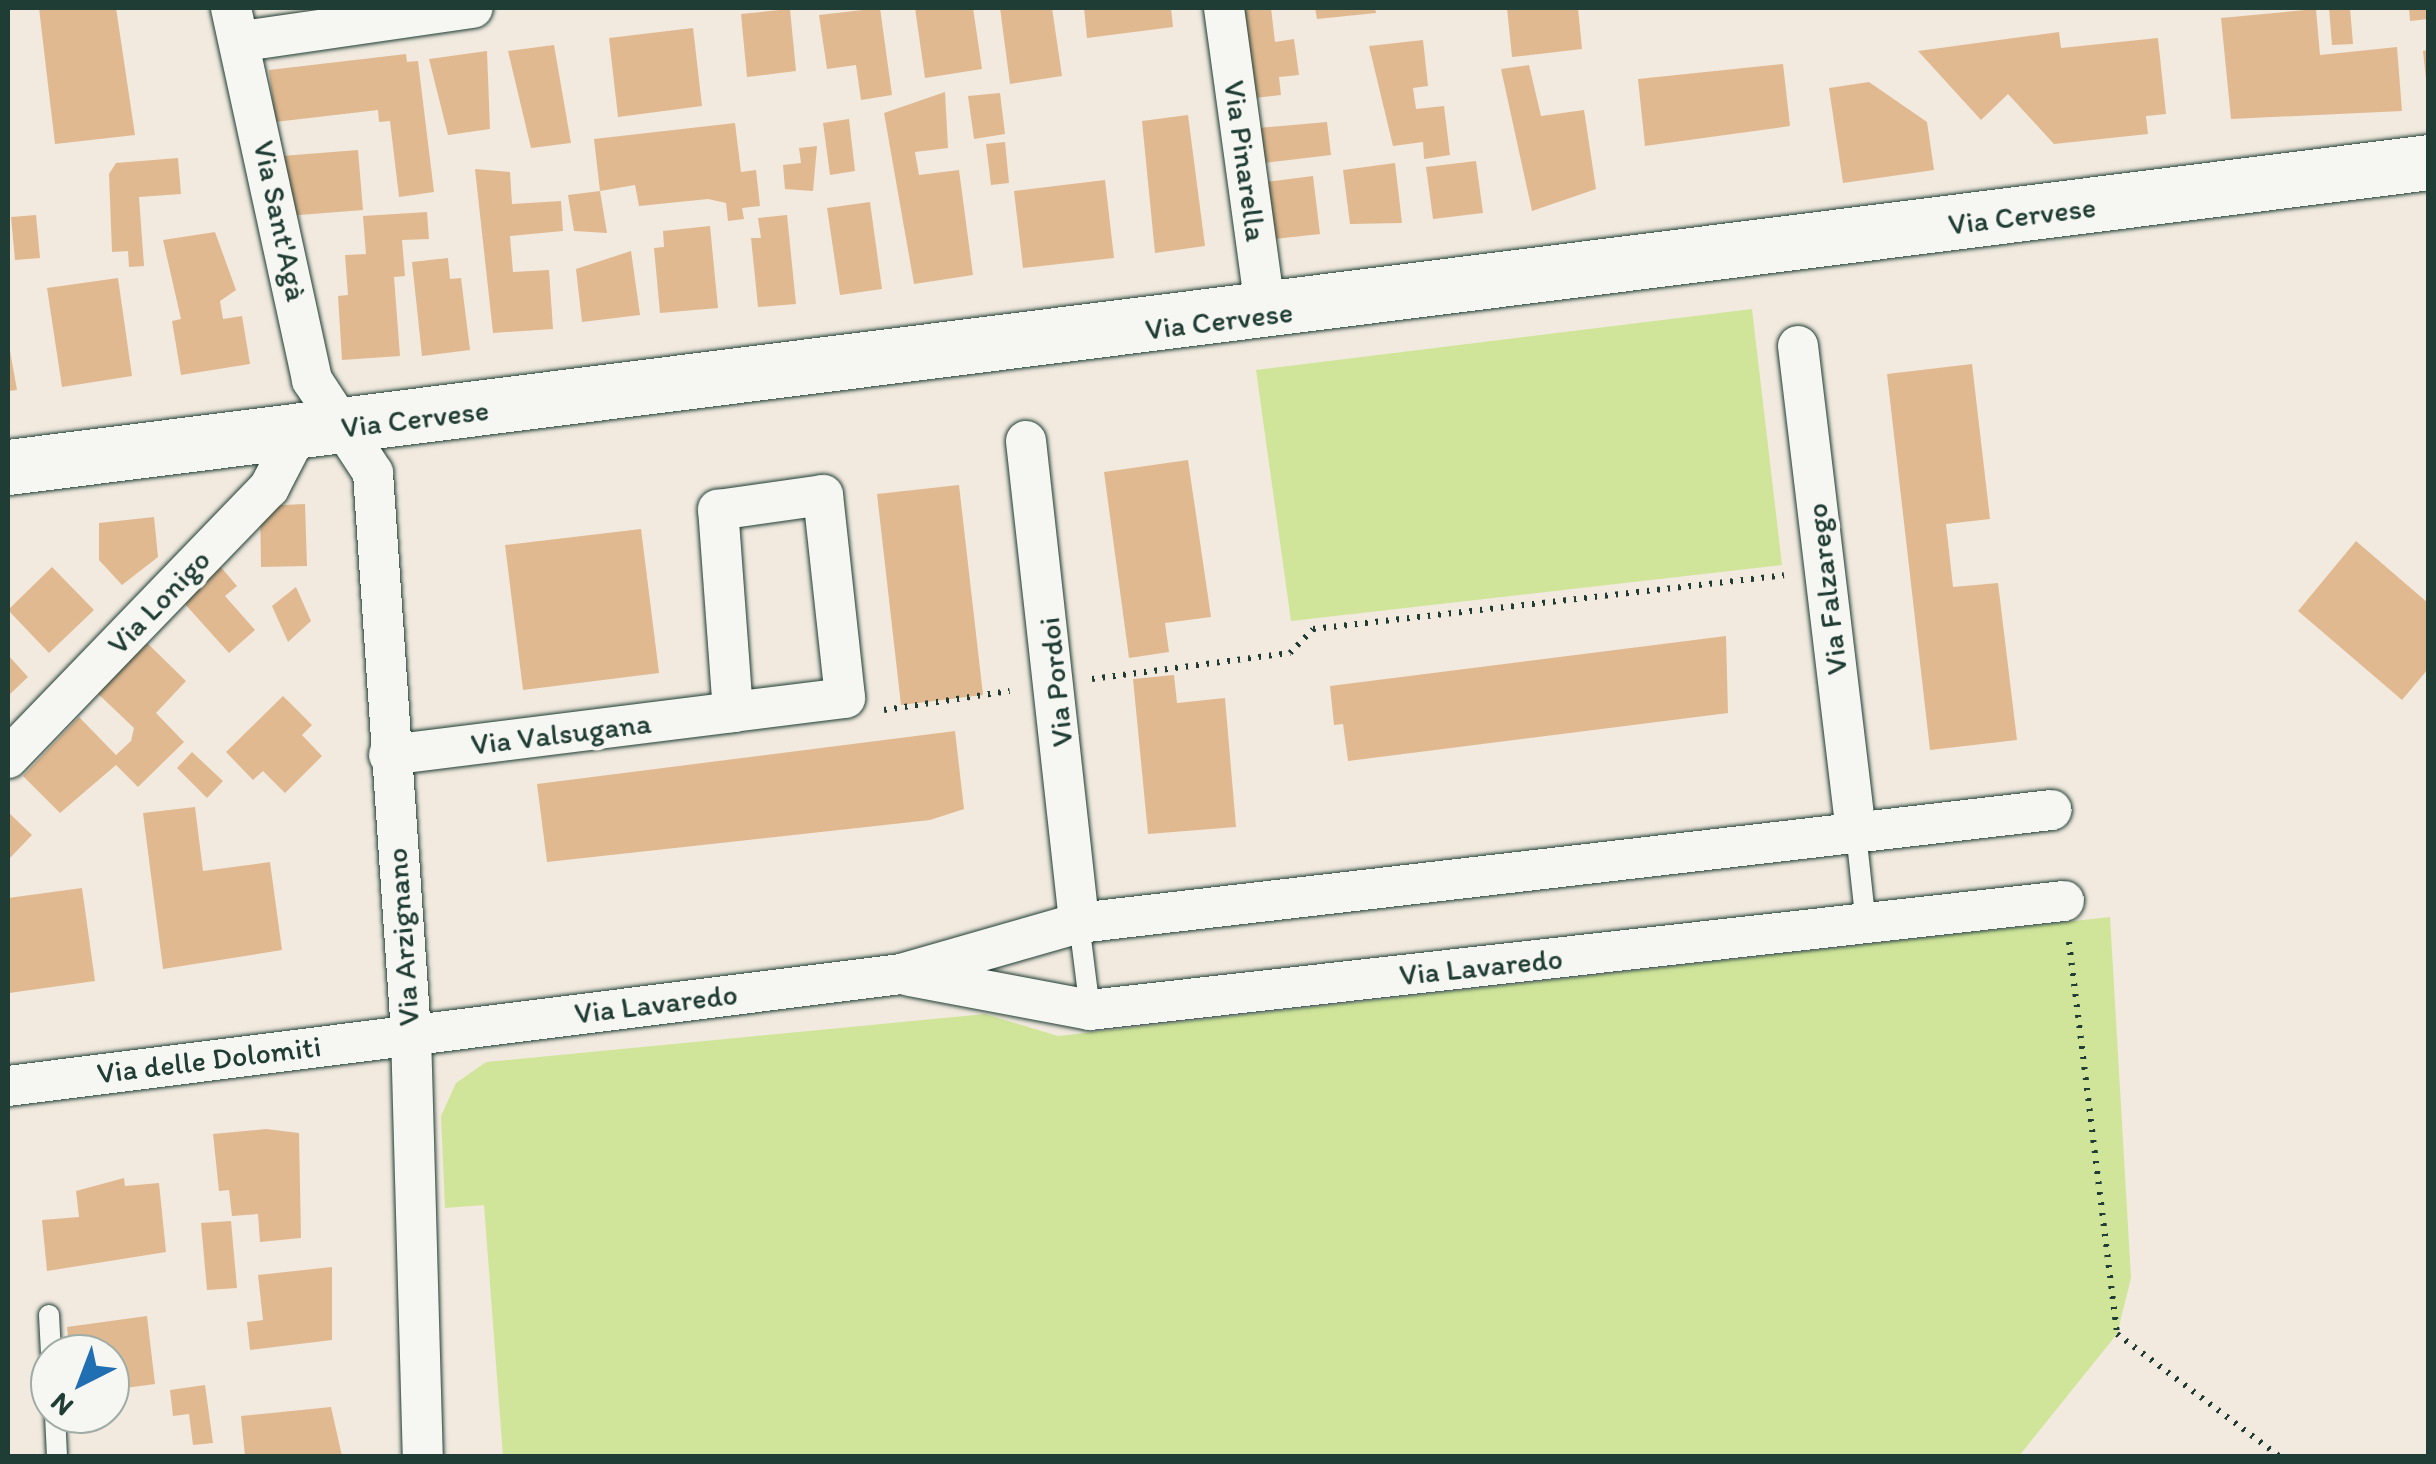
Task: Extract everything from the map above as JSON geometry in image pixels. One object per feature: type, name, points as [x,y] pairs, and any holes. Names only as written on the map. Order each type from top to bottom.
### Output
[{"type":"main road","name":"Via Cervese","points":[[8,468],[1266,315],[2428,162]]},
{"type":"street","points":[[237,24],[472,8]]},
{"type":"street","name":"Via Pinarella","points":[[1224,8],[1266,315]]},
{"type":"street","name":"Via Sant'Agà","points":[[237,24],[320,431]]},
{"type":"street","name":"Via Falzarego","points":[[1798,346],[1856,833]]},
{"type":"street","name":"Via Arzignano","points":[[320,431],[373,473],[410,1034],[423,1456]]},
{"type":"street","name":"Via Lonigo","points":[[8,758],[270,488],[320,431]]},
{"type":"street","name":"Via Pordoi","points":[[1026,441],[1058,684],[1079,923]]},
{"type":"street","points":[[733,712],[718,510],[822,495],[844,698]]},
{"type":"street","name":"Via Valsugana","points":[[389,755],[844,698]]},
{"type":"street","name":"Via Lavaredo","points":[[410,1034],[901,974],[1079,923],[2052,810]]},
{"type":"street","name":"Via Lavaredo","points":[[901,974],[1090,1010],[2064,900]]},
{"type":"street","name":"Via delle Dolomiti","points":[[8,1086],[410,1034]]},
{"type":"lane","points":[[1856,833],[1866,925]]},
{"type":"lane","points":[[1079,923],[1090,1010]]},
{"type":"lane","points":[[49,1314],[50,1334]]},
{"type":"path","points":[[844,698],[866,712],[1290,653],[1313,629],[1825,570]]},
{"type":"path","points":[[2064,900],[2117,1334],[2279,1456]]},
{"type":"green space","points":[[1752,309],[1782,565],[1291,621],[1256,370]]},
{"type":"green space","points":[[2110,917],[2131,1278],[2117,1334],[2019,1456],[503,1456],[484,1205],[445,1208],[441,1116],[456,1083],[486,1062],[985,1014],[1058,1036]]},
{"type":"building","points":[[39,8],[116,8],[135,135],[55,144]]},
{"type":"building","points":[[880,8],[892,95],[861,100],[856,65],[827,69],[819,15]]},
{"type":"building","points":[[915,8],[973,8],[982,69],[925,78]]},
{"type":"building","points":[[1000,8],[1052,8],[1062,76],[1010,84]]},
{"type":"building","points":[[1084,8],[1171,8],[1173,27],[1087,38]]},
{"type":"building","points":[[1236,8],[1271,8],[1275,42],[1294,39],[1299,75],[1279,77],[1281,95],[1247,99]]},
{"type":"building","points":[[1315,8],[1375,8],[1376,13],[1317,19]]},
{"type":"building","points":[[1507,8],[1578,8],[1582,49],[1512,57]]},
{"type":"building","points":[[2329,8],[2350,8],[2353,44],[2332,45]]},
{"type":"building","points":[[2409,8],[2428,8],[2428,19],[2410,21]]},
{"type":"building","points":[[790,9],[796,71],[747,77],[741,14]]},
{"type":"building","points":[[2316,9],[2320,55],[2397,47],[2402,111],[2231,119],[2221,18]]},
{"type":"building","points":[[693,28],[702,106],[618,117],[609,38]]},
{"type":"building","points":[[2059,32],[2061,48],[2158,38],[2166,114],[2146,116],[2148,134],[2054,144],[2008,94],[1981,120],[1918,51]]},
{"type":"building","points":[[1423,40],[1428,86],[1413,88],[1416,109],[1444,106],[1450,155],[1424,159],[1423,142],[1393,146],[1369,46]]},
{"type":"building","points":[[554,45],[571,143],[531,148],[508,51]]},
{"type":"building","points":[[2428,50],[2428,79],[2426,79],[2423,51]]},
{"type":"building","points":[[487,51],[490,129],[448,135],[429,59]]},
{"type":"building","points":[[406,54],[407,62],[418,61],[434,192],[399,197],[390,121],[379,122],[378,110],[275,122],[269,70]]},
{"type":"building","points":[[1783,64],[1790,126],[1645,146],[1638,79]]},
{"type":"building","points":[[1529,65],[1541,116],[1584,110],[1596,189],[1532,211],[1501,69]]},
{"type":"building","points":[[1869,82],[1927,122],[1934,170],[1843,183],[1829,88]]},
{"type":"building","points":[[945,92],[948,148],[915,152],[919,175],[959,170],[973,275],[914,284],[884,113]]},
{"type":"building","points":[[1000,93],[1005,134],[974,139],[968,96]]},
{"type":"building","points":[[1188,115],[1205,246],[1155,253],[1142,121]]},
{"type":"building","points":[[849,119],[855,171],[830,175],[823,123]]},
{"type":"building","points":[[1327,122],[1331,155],[1264,163],[1259,128]]},
{"type":"building","points":[[735,123],[741,172],[756,170],[760,206],[742,208],[744,219],[728,221],[726,203],[708,199],[639,206],[635,185],[600,191],[594,139]]},
{"type":"building","points":[[1005,142],[1009,183],[991,185],[986,144]]},
{"type":"building","points":[[817,146],[813,191],[785,189],[783,165],[801,163],[799,148]]},
{"type":"building","points":[[358,150],[363,210],[287,216],[282,156]]},
{"type":"building","points":[[178,158],[181,194],[139,197],[144,266],[129,267],[128,251],[112,252],[109,174],[116,163]]},
{"type":"building","points":[[1476,161],[1483,213],[1433,219],[1426,167]]},
{"type":"building","points":[[1395,163],[1402,223],[1350,224],[1343,170]]},
{"type":"building","points":[[475,169],[510,172],[512,204],[561,201],[563,231],[510,236],[513,272],[549,270],[553,329],[493,333]]},
{"type":"building","points":[[1313,176],[1320,234],[1265,240],[1258,183]]},
{"type":"building","points":[[1105,180],[1114,258],[1023,268],[1014,191]]},
{"type":"building","points":[[600,191],[607,233],[574,231],[568,195]]},
{"type":"building","points":[[870,202],[882,289],[840,295],[827,208]]},
{"type":"building","points":[[427,212],[429,239],[402,240],[405,276],[394,277],[400,356],[342,360],[338,296],[348,295],[345,255],[366,254],[363,216]]},
{"type":"building","points":[[36,215],[40,258],[15,260],[11,217]]},
{"type":"building","points":[[787,215],[796,304],[758,307],[751,238],[761,238],[758,218]]},
{"type":"building","points":[[710,226],[718,308],[660,313],[654,248],[664,247],[663,231]]},
{"type":"building","points":[[215,232],[236,290],[220,301],[223,319],[242,316],[250,364],[181,375],[172,321],[181,319],[163,240]]},
{"type":"building","points":[[631,251],[640,315],[582,322],[576,269]]},
{"type":"building","points":[[448,258],[450,279],[461,278],[470,350],[422,356],[412,262]]},
{"type":"building","points":[[118,278],[132,376],[62,387],[47,288]]},
{"type":"building","points":[[8,340],[17,390],[8,391]]},
{"type":"building","points":[[1972,364],[1990,519],[1946,524],[1953,587],[1998,583],[2017,740],[1930,750],[1887,374]]},
{"type":"building","points":[[1188,460],[1211,617],[1165,623],[1169,652],[1129,658],[1104,472]]},
{"type":"building","points":[[959,485],[983,695],[901,705],[877,494]]},
{"type":"building","points":[[305,504],[307,566],[261,567],[260,506]]},
{"type":"building","points":[[154,517],[158,557],[122,585],[99,560],[99,523]]},
{"type":"building","points":[[641,529],[659,673],[523,690],[505,545]]},
{"type":"building","points":[[2356,541],[2428,603],[2428,669],[2402,700],[2298,611]]},
{"type":"building","points":[[214,559],[237,586],[225,596],[255,630],[229,653],[175,593]]},
{"type":"building","points":[[52,567],[94,610],[49,653],[8,610]]},
{"type":"building","points":[[296,587],[311,621],[288,642],[272,606]]},
{"type":"building","points":[[1726,636],[1728,713],[1348,761],[1343,724],[1334,725],[1330,686]]},
{"type":"building","points":[[142,638],[186,681],[156,713],[184,742],[138,787],[116,765],[60,813],[23,776],[79,717],[116,755],[131,741],[134,728],[93,689]]},
{"type":"building","points":[[8,655],[28,677],[8,696]]},
{"type":"building","points":[[1174,675],[1177,703],[1225,698],[1236,827],[1148,834],[1133,679]]},
{"type":"building","points":[[283,696],[312,725],[302,735],[322,756],[285,793],[263,771],[253,780],[226,752]]},
{"type":"building","points":[[955,731],[964,809],[930,820],[547,862],[537,784]]},
{"type":"building","points":[[192,752],[223,781],[207,798],[177,768]]},
{"type":"building","points":[[195,807],[203,871],[270,862],[282,950],[163,969],[143,813]]},
{"type":"building","points":[[8,812],[32,835],[8,860]]},
{"type":"building","points":[[82,888],[95,981],[9,993],[8,898]]},
{"type":"building","points":[[266,1129],[299,1133],[301,1238],[260,1242],[258,1214],[232,1216],[229,1190],[219,1191],[213,1134]]},
{"type":"building","points":[[124,1178],[125,1186],[159,1183],[166,1252],[47,1271],[42,1220],[79,1217],[76,1191]]},
{"type":"building","points":[[231,1221],[237,1288],[207,1290],[201,1223]]},
{"type":"building","points":[[332,1267],[332,1340],[250,1350],[247,1322],[263,1320],[258,1275]]},
{"type":"building","points":[[147,1316],[155,1384],[130,1387],[130,1334],[68,1334],[67,1327]]},
{"type":"building","points":[[205,1385],[213,1443],[193,1445],[189,1414],[173,1416],[170,1390]]},
{"type":"building","points":[[331,1407],[342,1456],[245,1456],[241,1416]]}]
